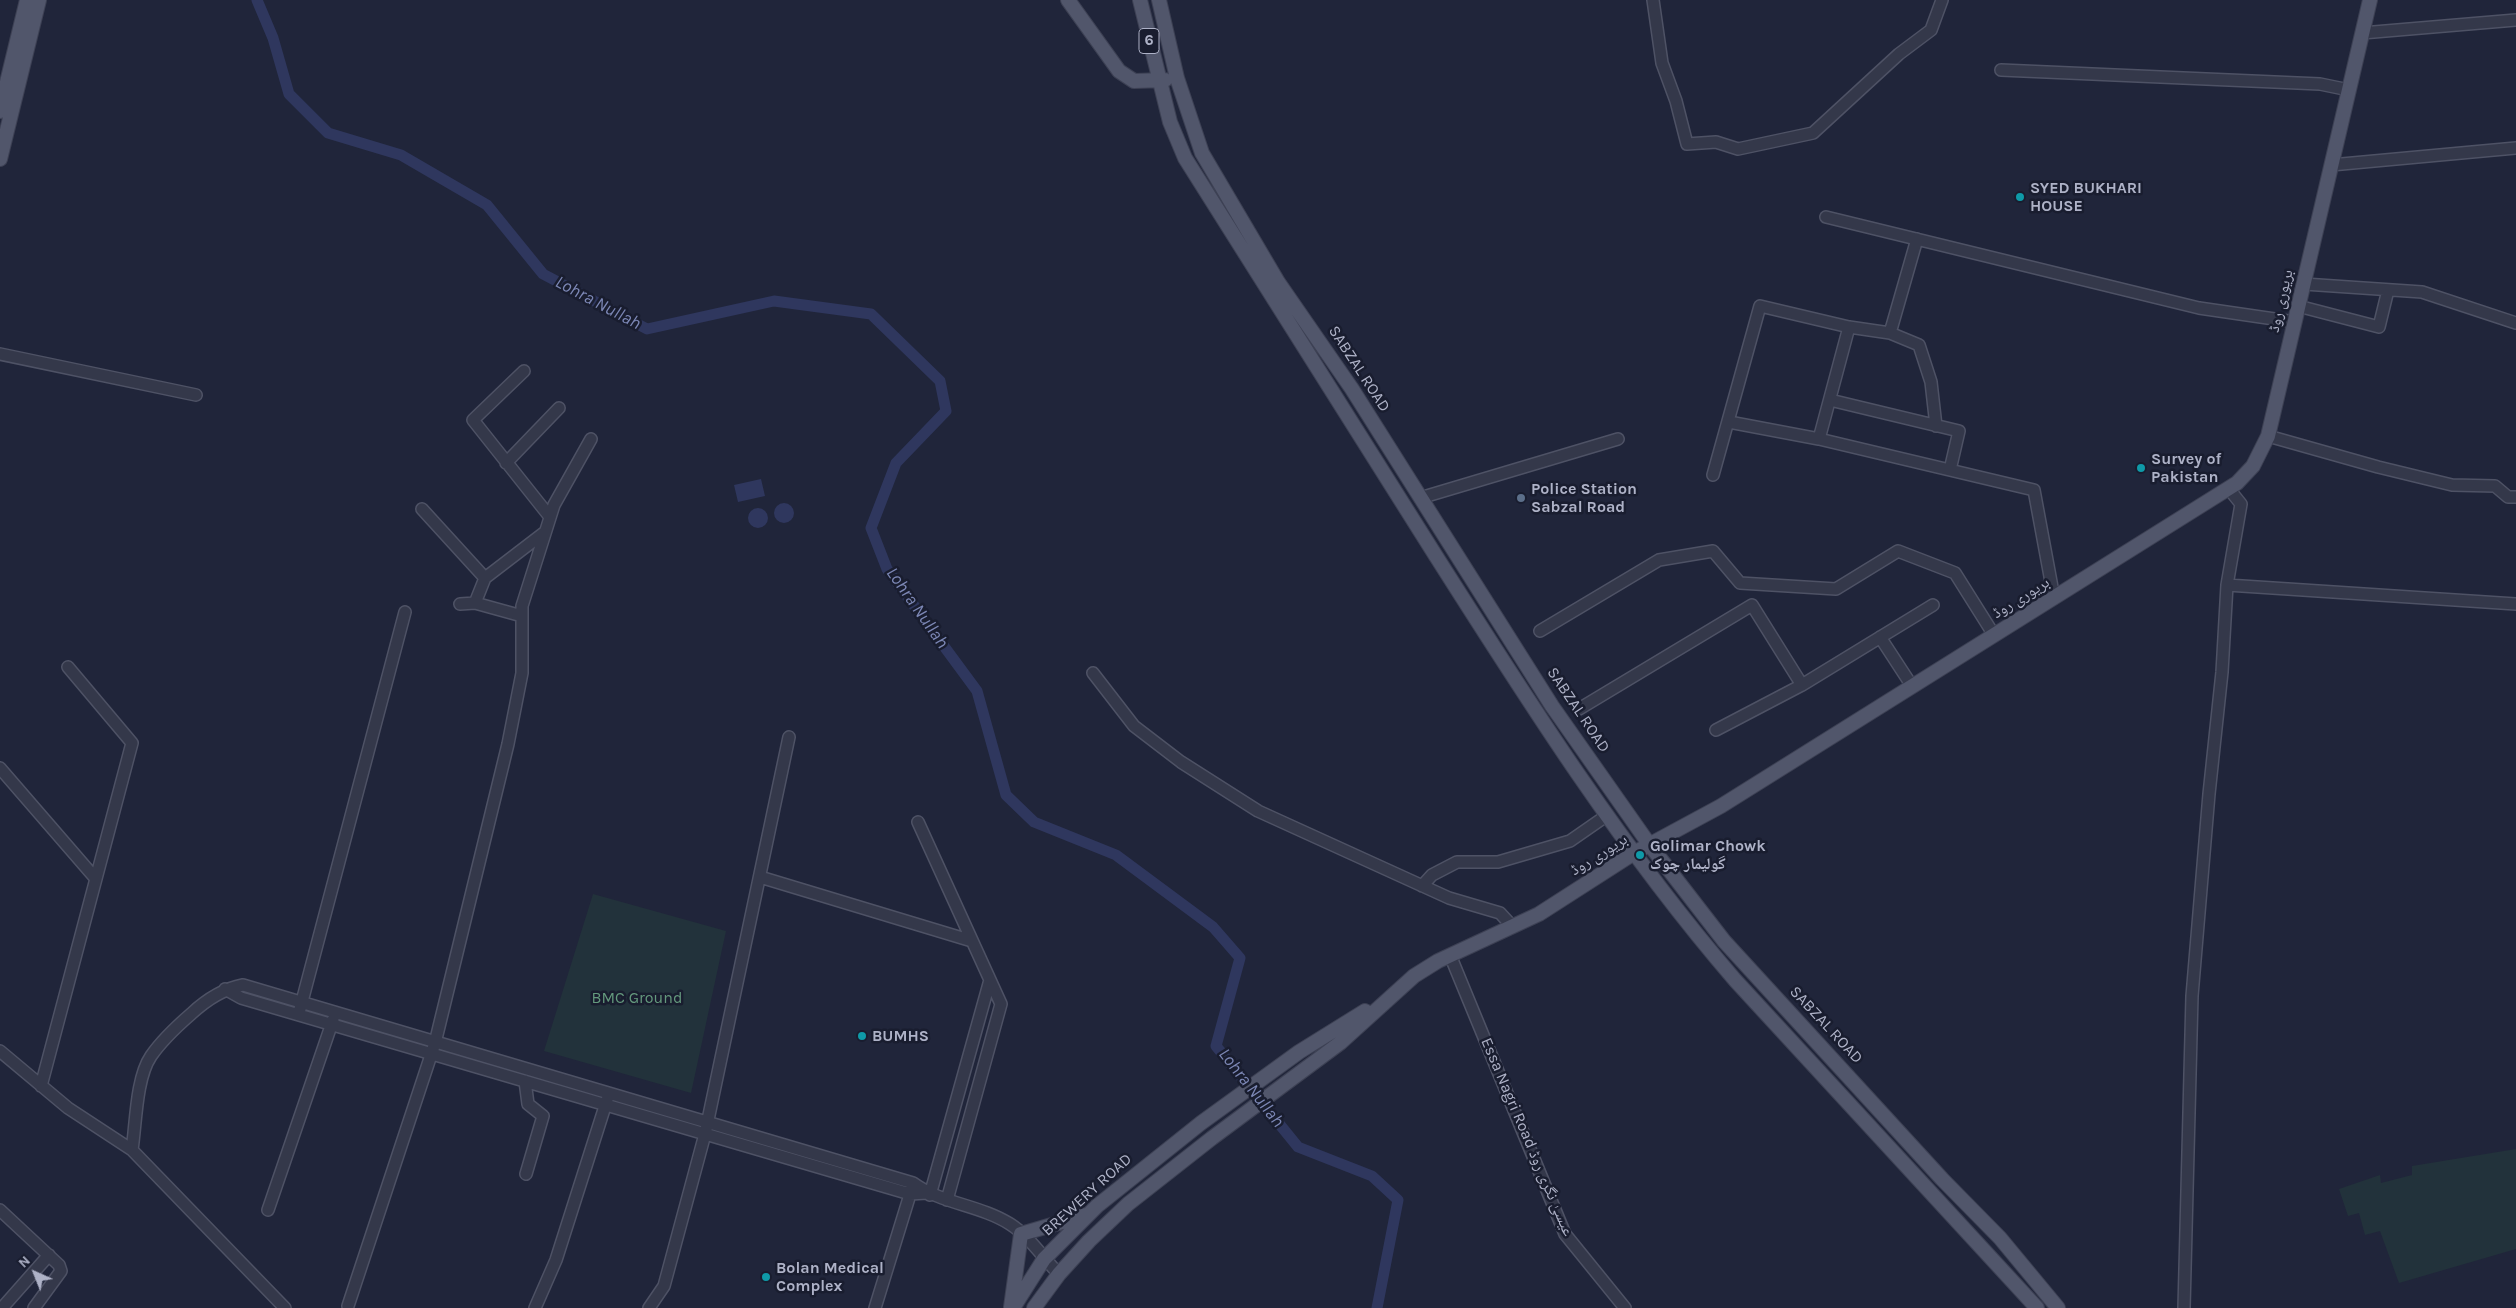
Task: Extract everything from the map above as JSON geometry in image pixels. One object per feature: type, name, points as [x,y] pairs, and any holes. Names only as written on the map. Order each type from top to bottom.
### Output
[{"type":"main road","points":[[0,111],[27,0]]},
{"type":"main road","points":[[0,159],[39,0]]},
{"type":"main road","points":[[1068,0],[1119,71],[1134,81],[1158,82],[1177,78]]},
{"type":"main road","name":"6","points":[[1140,0],[1158,82]]},
{"type":"main road","name":"6","points":[[1159,0],[1177,78]]},
{"type":"main road","name":"بریوری روڈ","points":[[1389,996],[1414,976],[1450,955],[1539,914],[1649,844],[1721,806],[2237,483],[2253,466],[2268,436],[2370,0]]},
{"type":"main road","name":"SABZAL ROAD","points":[[1177,78],[1202,153],[1278,282],[1352,389],[1552,706],[1649,844],[1734,953],[1930,1165],[1995,1232],[2058,1308]]},
{"type":"main road","points":[[1158,82],[1170,122],[1185,158],[1534,711],[1606,816],[1735,980],[2036,1308]]},
{"type":"main road","points":[[1424,537],[1438,527]]},
{"type":"main road","points":[[1034,1308],[1058,1274],[1128,1204],[1212,1138],[1340,1043],[1389,996]]},
{"type":"main road","name":"BREWERY ROAD","points":[[1012,1308],[1044,1258],[1089,1214],[1201,1123],[1299,1052],[1389,996]]},
{"type":"main road","points":[[1916,1176],[1930,1165]]},
{"type":"main road","points":[[1012,1308],[1022,1234],[1089,1214]]},
{"type":"street","points":[[1653,0],[1662,63],[1676,100],[1687,144],[1716,142],[1738,149],[1813,133],[1899,54],[1931,30],[1942,0]]},
{"type":"street","points":[[2362,33],[2516,20]]},
{"type":"street","points":[[2001,70],[2310,83],[2349,90]]},
{"type":"street","points":[[2331,164],[2516,148]]},
{"type":"street","points":[[1826,217],[2199,308],[2295,322]]},
{"type":"street","points":[[1890,333],[1916,239]]},
{"type":"street","points":[[2304,284],[2422,292],[2516,322]]},
{"type":"street","points":[[2298,306],[2379,327],[2388,290]]},
{"type":"street","points":[[1713,475],[1760,306],[1850,327],[1890,333],[1919,346],[1931,382],[1936,426]]},
{"type":"street","points":[[1820,439],[1850,327]]},
{"type":"street","points":[[0,354],[196,395]]},
{"type":"street","points":[[524,371],[473,420],[550,517]]},
{"type":"street","points":[[1830,400],[1959,431],[1950,470]]},
{"type":"street","points":[[506,463],[559,408]]},
{"type":"street","points":[[1729,422],[1820,439],[2034,490],[2054,598]]},
{"type":"street","points":[[2268,436],[2378,467],[2452,485],[2495,486],[2508,497],[2516,497]]},
{"type":"street","points":[[348,1306],[433,1048],[508,744],[522,673],[522,606],[554,505],[591,439]]},
{"type":"street","points":[[1420,498],[1618,440]]},
{"type":"street","points":[[2184,1308],[2192,996],[2209,794],[2222,672],[2227,585],[2241,504],[2229,488]]},
{"type":"street","points":[[422,509],[485,578]]},
{"type":"street","points":[[475,604],[485,578],[545,532]]},
{"type":"street","points":[[1540,631],[1660,560],[1713,551],[1740,583],[1836,589],[1898,551],[1955,573],[1994,635]]},
{"type":"street","points":[[2227,585],[2516,604]]},
{"type":"street","points":[[460,604],[475,604],[522,616]]},
{"type":"street","points":[[1579,709],[1752,605],[1802,685]]},
{"type":"street","points":[[1716,730],[1802,685],[1933,606]]},
{"type":"street","points":[[298,1016],[405,612]]},
{"type":"street","points":[[1880,637],[1912,686]]},
{"type":"street","points":[[42,1086],[132,743],[68,667]]},
{"type":"street","points":[[1094,673],[1134,726],[1181,762],[1258,811],[1449,898],[1500,913],[1512,926]]},
{"type":"street","points":[[649,1308],[664,1286],[705,1134],[789,737]]},
{"type":"street","points":[[0,768],[96,879]]},
{"type":"street","points":[[1422,886],[1432,875],[1457,862],[1498,862],[1570,841],[1606,816]]},
{"type":"street","points":[[918,822],[1001,1004],[947,1200]]},
{"type":"street","points":[[760,877],[972,941]]},
{"type":"street","name":"Essa Nagri Road عیسیٰ نگری روڈ","points":[[1450,955],[1565,1234],[1625,1308]]},
{"type":"street","points":[[928,1194],[990,980]]},
{"type":"street","points":[[132,1150],[142,1080],[150,1058],[167,1036],[196,1010],[226,989],[243,985],[335,1013],[525,1081],[605,1106],[912,1189]]},
{"type":"street","points":[[226,989],[240,998],[298,1016],[433,1048],[707,1122],[947,1200],[1010,1224],[1022,1234],[1058,1274]]},
{"type":"street","points":[[268,1210],[335,1013]]},
{"type":"street","points":[[0,1051],[68,1108],[132,1150],[285,1308]]},
{"type":"street","points":[[525,1081],[528,1104],[543,1116],[526,1174]]},
{"type":"street","points":[[535,1308],[556,1260],[609,1094]]},
{"type":"street","points":[[875,1308],[890,1254],[912,1189]]},
{"type":"street","points":[[0,1210],[49,1255],[61,1271],[34,1308]]},
{"type":"street","points":[[2,1308],[49,1255]]},
{"type":"green space","name":"BMC Ground","points":[[593,894],[726,931],[691,1093],[544,1051]]},
{"type":"green space","points":[[2516,1149],[2516,1249],[2399,1283],[2380,1231],[2365,1235],[2359,1213],[2348,1216],[2339,1189],[2380,1175],[2381,1183],[2412,1175],[2412,1166]]},
{"type":"water","points":[[761,479],[765,496],[738,502],[734,485]]},
{"type":"water","points":[[784,503],[791,506],[794,513],[791,520],[784,523],[777,520],[774,513],[777,506]]},
{"type":"water","points":[[758,508],[765,511],[768,518],[765,525],[758,528],[751,525],[748,518],[751,511]]},
{"type":"waterway","name":"Lohra Nullah","points":[[257,0],[273,38],[289,94],[328,133],[401,155],[487,205],[543,274],[647,329],[774,301],[871,314],[940,381],[946,411],[896,463],[871,528],[887,569],[977,691],[1006,795],[1034,822],[1116,855],[1213,927],[1240,958],[1216,1046],[1298,1147],[1372,1176],[1398,1200],[1377,1308]]},
{"type":"place","name":"SYED BUKHARI HOUSE","points":[[2020,197]]},
{"type":"place","name":"Survey of Pakistan","points":[[2141,468]]},
{"type":"place","name":"Police Station Sabzal Road","points":[[1521,498]]},
{"type":"place","name":"Golimar Chowk گولیمار چوک","points":[[1640,855]]},
{"type":"place","name":"BUMHS","points":[[862,1036]]},
{"type":"place","name":"Bolan Medical Complex","points":[[766,1277]]}]
